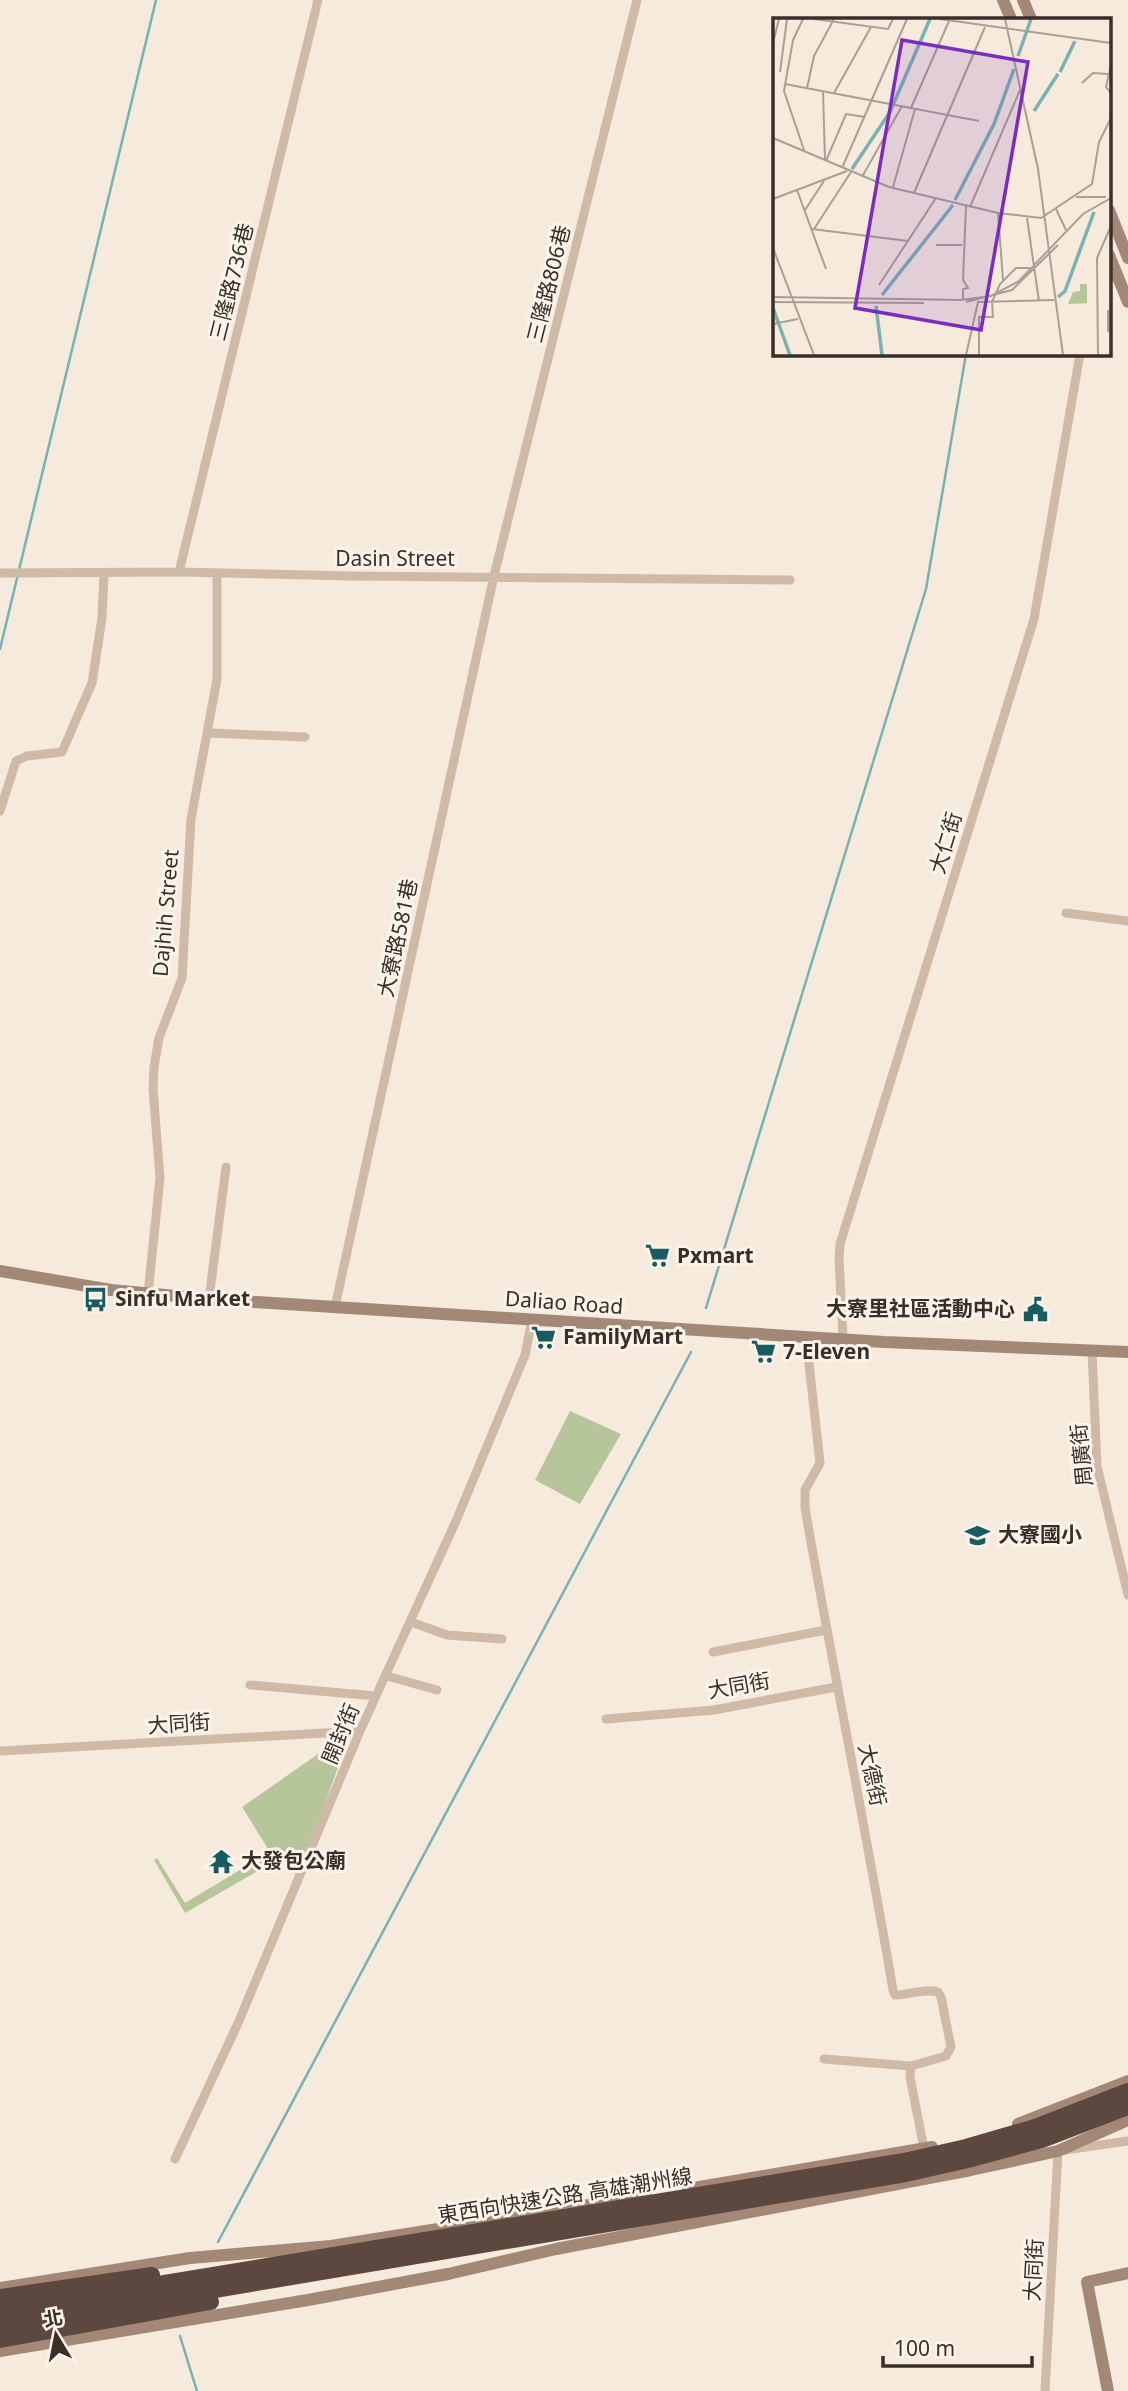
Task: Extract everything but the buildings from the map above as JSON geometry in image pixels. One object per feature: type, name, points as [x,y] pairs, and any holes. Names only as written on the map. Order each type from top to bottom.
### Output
[{"type":"highway","name":"東西向快速公路 高雄潮州線","points":[[0,2310],[904,2161],[1035,2127],[1128,2091]]},
{"type":"highway","name":"東西向快速公路 高雄潮州線","points":[[0,2326],[906,2174],[1042,2140],[1128,2107]]},
{"type":"highway","points":[[0,2340],[442,2258],[468,2248]]},
{"type":"highway","points":[[0,2297],[232,2264],[300,2256],[329,2256]]},
{"type":"main road","points":[[1003,0],[1011,18]]},
{"type":"main road","points":[[1023,0],[1031,18]]},
{"type":"main road","points":[[1110,213],[1128,258]]},
{"type":"main road","points":[[1110,257],[1128,302]]},
{"type":"main road","name":"Daliao Road","points":[[0,1271],[148,1294],[806,1337],[1128,1352]]},
{"type":"main road","points":[[0,2288],[190,2259],[331,2246],[924,2149],[1032,2120],[1128,2081]]},
{"type":"main road","points":[[0,2351],[308,2300],[448,2274],[556,2249],[971,2171],[1058,2151],[1128,2120]]},
{"type":"main road","points":[[1108,2391],[1087,2282],[1128,2273]]},
{"type":"street","name":"三隆路736巷","points":[[179,572],[318,0]]},
{"type":"street","name":"三隆路806巷","points":[[494,576],[637,0]]},
{"type":"street","name":"大仁街","points":[[843,1339],[840,1244],[1034,619],[1080,355]]},
{"type":"street","name":"Dasin Street","points":[[0,573],[179,572],[790,580]]},
{"type":"street","points":[[0,811],[16,761],[27,756],[62,752],[92,683],[102,618],[104,574]]},
{"type":"street","name":"Dajhih Street","points":[[148,1294],[160,1178],[153,1089],[154,1067],[159,1038],[182,978],[191,820],[217,679],[217,574]]},
{"type":"street","name":"大寮路581巷","points":[[335,1307],[494,576]]},
{"type":"street","points":[[209,733],[305,737]]},
{"type":"street","points":[[1066,913],[1128,921]]},
{"type":"street","points":[[209,1298],[226,1167]]},
{"type":"street","name":"開封街","points":[[175,2160],[239,2021],[360,1731],[411,1622],[525,1355],[532,1320]]},
{"type":"street","name":"大德街","points":[[806,1337],[820,1463],[805,1490],[805,1508],[893,1990],[895,1995],[932,1990],[938,1992],[950,2047],[946,2056],[911,2067]]},
{"type":"street","name":"周廣街","points":[[1092,1351],[1097,1466],[1128,1595]]},
{"type":"street","points":[[411,1622],[447,1635],[502,1639]]},
{"type":"street","points":[[713,1651],[826,1630]]},
{"type":"street","points":[[387,1676],[438,1690]]},
{"type":"street","points":[[250,1685],[376,1696]]},
{"type":"street","name":"大同街","points":[[606,1720],[714,1710],[836,1687]]},
{"type":"street","name":"大同街","points":[[0,1751],[360,1731]]},
{"type":"street","points":[[824,2059],[911,2067],[909,2077],[924,2149]]},
{"type":"street","points":[[1058,2151],[1128,2141]]},
{"type":"street","name":"大同街","points":[[1045,2391],[1058,2151]]},
{"type":"green space","points":[[570,1411],[621,1434],[580,1504],[535,1480]]},
{"type":"green space","points":[[351,1731],[298,1879],[284,1856],[185,1913],[154,1860],[157,1858],[185,1903],[270,1852],[242,1807]]},
{"type":"waterway","points":[[0,649],[156,0]]},
{"type":"waterway","points":[[706,1308],[926,589],[966,355]]},
{"type":"waterway","points":[[218,2242],[691,1352]]},
{"type":"waterway","points":[[180,2336],[197,2391]]},
{"type":"place","name":"Pxmart","points":[[657,1256]]},
{"type":"place","name":"Sinfu Market","points":[[95,1299]]},
{"type":"place","name":"大寮里社區活動中心","points":[[1035,1309]]},
{"type":"place","name":"FamilyMart","points":[[543,1337]]},
{"type":"place","name":"7-Eleven","points":[[763,1352]]},
{"type":"place","name":"大寮國小","points":[[978,1535]]},
{"type":"place","name":"大發包公廟","points":[[221,1861]]}]
